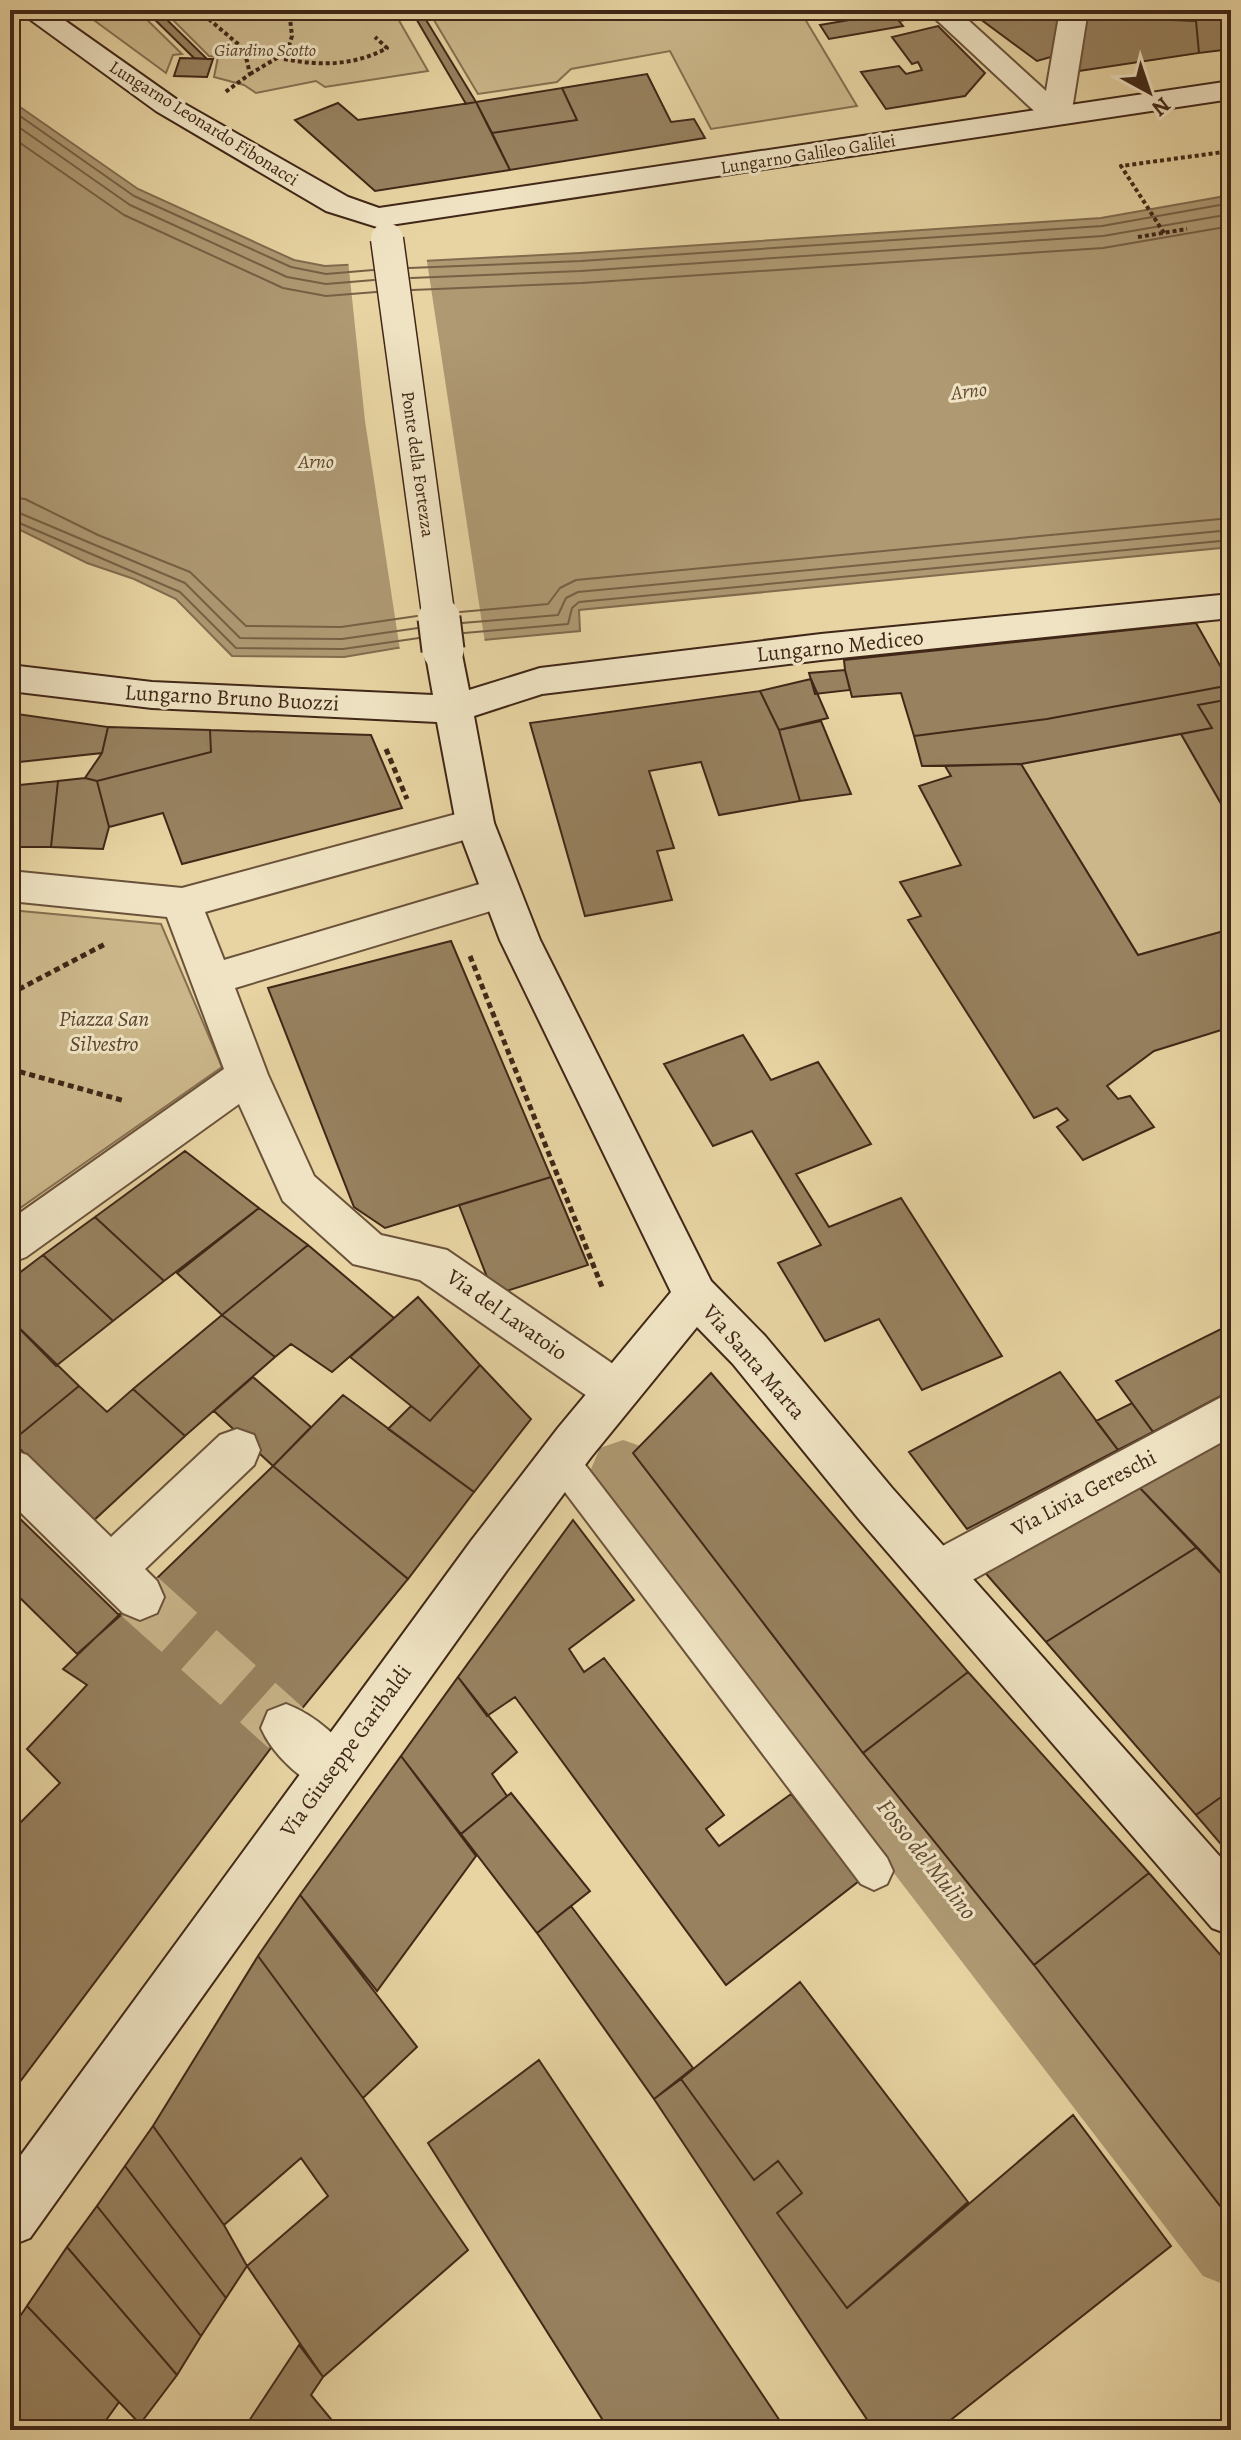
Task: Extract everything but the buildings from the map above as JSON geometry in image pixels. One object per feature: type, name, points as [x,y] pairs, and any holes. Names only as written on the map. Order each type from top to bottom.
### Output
[{"type":"street","name":"Lungarno Leonardo Fibonacci","points":[[31,10],[183,114],[337,204],[367,216],[386,228]]},
{"type":"street","points":[[940,10],[1056,116]]},
{"type":"street","points":[[1056,116],[1074,10]]},
{"type":"street","name":"Lungarno Galileo Galilei","points":[[386,228],[1056,116],[1231,90]]},
{"type":"street","name":"Ponte della Fortezza","points":[[386,228],[443,650],[454,709]]},
{"type":"street","name":"Lungarno Mediceo","points":[[454,709],[540,681],[821,647],[1231,606]]},
{"type":"street","name":"Lungarno Bruno Buozzi","points":[[10,678],[165,696],[454,709]]},
{"type":"street","name":"Via Santa Marta","points":[[454,709],[475,823],[500,893],[520,940],[695,1295],[749,1350],[937,1574],[1231,1909]]},
{"type":"street","points":[[10,886],[182,903],[475,823]]},
{"type":"street","points":[[213,979],[500,893]]},
{"type":"street","points":[[10,1244],[247,1075],[182,903]]},
{"type":"street","name":"Via del Lavatoio","points":[[247,1075],[298,1188],[369,1251],[431,1263],[616,1391]]},
{"type":"street","name":"Via Giuseppe Garibaldi","points":[[10,2218],[332,1769],[561,1460],[616,1391],[656,1349],[695,1295]]},
{"type":"street","name":"Via Livia Gereschi","points":[[937,1574],[1231,1413]]},
{"type":"street","points":[[10,1470],[125,1584],[237,1450]]},
{"type":"street","points":[[286,1728],[332,1769]]},
{"type":"lane","points":[[561,1460],[874,1871]]},
{"type":"path","points":[[198,10],[244,49],[250,74]]},
{"type":"path","points":[[284,59],[294,32],[289,10]]},
{"type":"path","points":[[183,114],[238,86],[250,74],[284,59],[308,65],[374,56],[387,48],[375,37]]},
{"type":"path","points":[[1164,233],[1121,166],[1231,151]]},
{"type":"path","points":[[1138,237],[1187,229]]},
{"type":"path","points":[[383,742],[412,810]]},
{"type":"path","points":[[10,994],[182,903]]},
{"type":"path","points":[[465,944],[602,1287]]},
{"type":"path","points":[[10,1069],[185,1118]]},
{"type":"green space","points":[[80,10],[137,10],[182,54],[173,55],[166,73]]},
{"type":"green space","name":"Giardino Scotto","points":[[163,10],[393,10],[428,71],[325,87],[316,81],[256,93],[244,85],[214,77],[218,57],[209,56]]},
{"type":"green space","points":[[428,10],[856,10],[805,19],[857,106],[711,129],[670,51],[571,69],[557,82],[478,94]]},
{"type":"green space","points":[[1181,734],[1231,821],[1231,929],[1138,955],[1021,764]]},
{"type":"green space","name":"Piazza San Silvestro","points":[[10,910],[161,924],[222,1067],[10,1215]]},
{"type":"water","name":"Arno","points":[[10,100],[138,189],[294,260],[325,266],[580,253],[1101,218],[1231,195],[1231,547],[579,610],[580,631],[397,648],[344,657],[232,656],[176,599],[134,579],[87,563],[10,525]]},
{"type":"pier","points":[[426,255],[485,643],[400,650],[365,421],[348,260]]},
{"type":"waterway","name":"Fosso del Mulino","points":[[623,1469],[1231,2248]]},
{"type":"tunnel","points":[[140,1597],[286,1728]]}]
